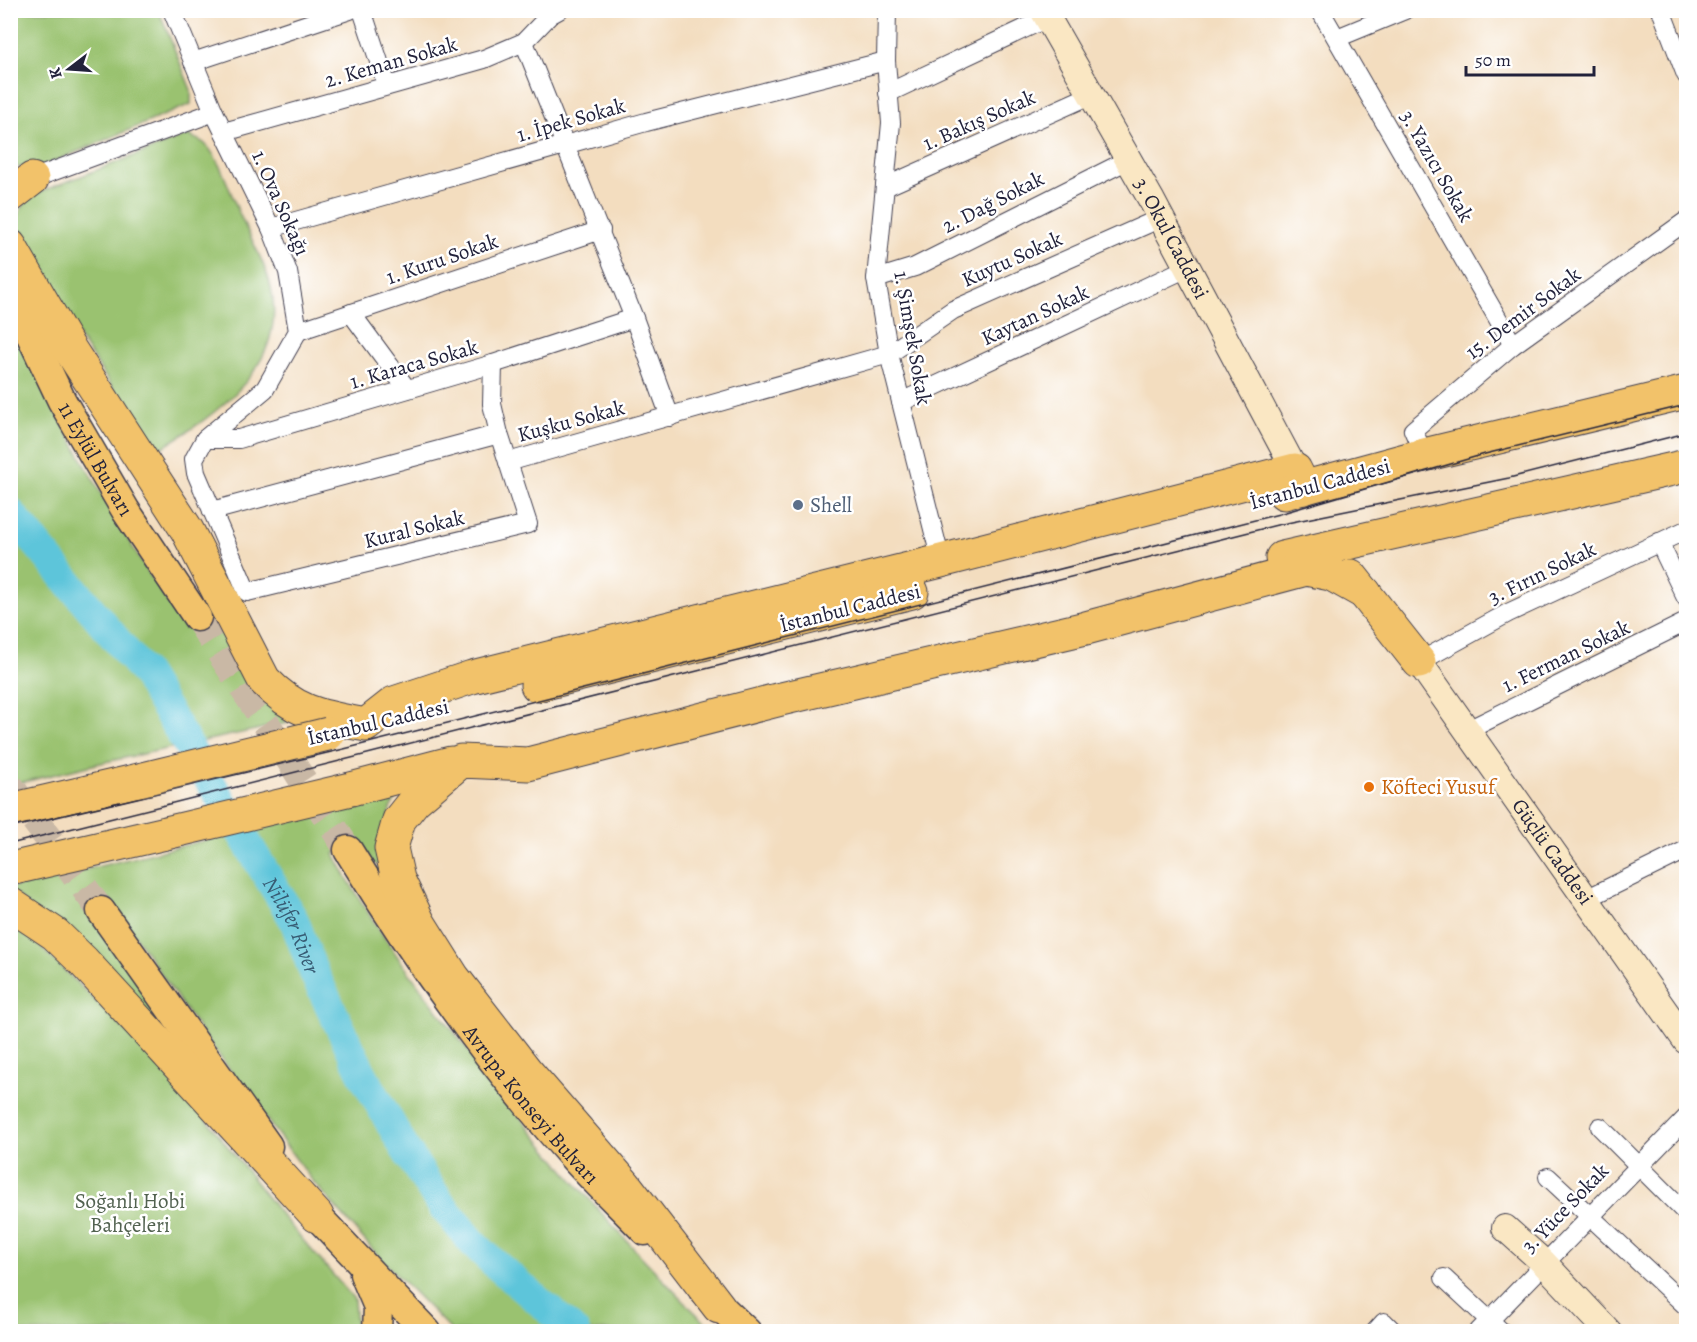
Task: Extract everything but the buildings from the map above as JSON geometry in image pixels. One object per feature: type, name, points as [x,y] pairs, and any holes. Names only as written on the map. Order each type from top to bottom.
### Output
[{"type":"highway","points":[[10,246],[69,348],[187,530],[264,680],[276,693],[302,711],[366,725],[394,703],[472,677],[941,561],[1295,483]]},
{"type":"highway","name":"İstanbul Caddesi","points":[[10,810],[843,610],[1295,483],[1424,455],[1686,392]]},
{"type":"highway","points":[[10,869],[351,789],[1297,555],[1686,466]]},
{"type":"highway","points":[[1395,532],[1380,546],[1372,559],[1372,568],[1419,662]]},
{"type":"highway","points":[[1297,555],[1325,556],[1348,571],[1419,662]]},
{"type":"highway","points":[[719,1307],[625,1185],[526,1071],[453,977],[418,923],[398,879],[391,848],[399,820],[414,801],[461,761],[528,764],[781,699],[1086,628],[1306,569],[1331,574],[1365,593]]},
{"type":"highway","points":[[10,904],[55,933],[83,961],[316,1216]]},
{"type":"main road","name":"3. Okul Caddesi","points":[[1045,14],[1161,218],[1295,483]]},
{"type":"main road","name":"11 Eylül Bulvarı","points":[[10,292],[62,401],[126,511],[197,618]]},
{"type":"main road","name":"Güçlü Caddesi","points":[[1419,662],[1686,1041]]},
{"type":"main road","name":"Avrupa Konseyi Bulvarı","points":[[348,850],[391,920],[508,1078],[572,1155],[719,1307],[747,1332]]},
{"type":"main road","points":[[101,911],[316,1216],[427,1332]]},
{"type":"main road","points":[[1505,1228],[1542,1262],[1609,1332]]},
{"type":"main road","points":[[359,1261],[378,1307],[376,1332]]},
{"type":"street","name":"1. Ova Sokağı","points":[[172,10],[214,112],[271,228],[288,272],[298,331]]},
{"type":"street","points":[[193,62],[350,10]]},
{"type":"street","points":[[363,10],[387,86]]},
{"type":"street","name":"1. Şimşek Sokak","points":[[887,10],[885,61],[891,123],[876,279],[889,354],[941,561]]},
{"type":"street","name":"3. Yazıcı Sokak","points":[[1320,10],[1513,345]]},
{"type":"street","points":[[1337,38],[1405,10]]},
{"type":"street","points":[[1661,10],[1686,75]]},
{"type":"street","name":"2. Keman Sokak","points":[[224,132],[484,59],[524,42],[552,12]]},
{"type":"street","points":[[888,93],[1045,14]]},
{"type":"street","points":[[524,42],[601,230],[670,417]]},
{"type":"street","name":"1. İpek Sokak","points":[[271,228],[567,145],[885,61]]},
{"type":"street","name":"1. Bakış Sokak","points":[[885,187],[1092,95]]},
{"type":"street","points":[[18,183],[214,112]]},
{"type":"street","name":"2. Dağ Sokak","points":[[876,279],[915,267],[1128,160]]},
{"type":"street","name":"Kuytu Sokak","points":[[889,354],[953,310],[1161,218]]},
{"type":"street","name":"15. Demir Sokak","points":[[1424,455],[1413,430],[1513,345],[1686,221]]},
{"type":"street","name":"1. Kuru Sokak","points":[[298,331],[601,230]]},
{"type":"street","name":"Kaytan Sokak","points":[[901,402],[1187,268]]},
{"type":"street","points":[[351,313],[407,389]]},
{"type":"street","name":"1. Karaca Sokak","points":[[205,439],[238,439],[493,364],[634,318]]},
{"type":"street","points":[[212,511],[196,473],[194,459],[205,439],[266,389],[298,331]]},
{"type":"street","name":"Kuşku Sokak","points":[[212,511],[499,434],[508,462],[889,354]]},
{"type":"street","points":[[493,364],[492,404],[499,434]]},
{"type":"street","name":"Kural Sokak","points":[[212,511],[247,592],[528,524],[508,462]]},
{"type":"street","name":"3. Fırın Sokak","points":[[1419,662],[1508,613],[1686,530]]},
{"type":"street","points":[[1659,542],[1686,598]]},
{"type":"street","name":"1. Ferman Sokak","points":[[1466,731],[1686,622]]},
{"type":"street","points":[[1586,899],[1686,850]]},
{"type":"street","name":"3. Yüce Sokak","points":[[1489,1328],[1542,1262],[1686,1118]]},
{"type":"street","points":[[1600,1127],[1686,1213]]},
{"type":"street","points":[[1548,1177],[1686,1306]]},
{"type":"street","points":[[1444,1278],[1489,1328]]},
{"type":"green space","points":[[10,11],[159,11],[191,90],[191,104],[43,166],[20,168],[11,164]]},
{"type":"green space","points":[[188,135],[204,143],[220,166],[266,271],[274,310],[270,337],[260,362],[244,384],[202,421],[155,452],[19,246],[16,224],[22,207],[32,195]]},
{"type":"green space","points":[[10,324],[115,517],[161,593],[186,629],[215,608],[258,689],[288,723],[105,762],[11,785]]},
{"type":"green space","points":[[399,793],[390,809],[382,867],[373,863],[359,842],[334,854],[349,882],[420,987],[536,1136],[618,1231],[715,1331],[452,1331],[381,1259],[311,1179],[189,1015],[110,899],[89,912],[183,1046],[10,888]]},
{"type":"green space","name":"Soğanlı Hobi Bahçeleri","points":[[11,925],[31,937],[179,1084],[283,1217],[354,1299],[356,1331],[11,1332]]},
{"type":"waterway","name":"Nilüfer River","points":[[10,512],[144,673],[294,920],[314,973],[362,1073],[405,1149],[440,1203],[473,1243],[575,1332]]},
{"type":"tunnel","points":[[197,617],[348,850]]},
{"type":"tunnel","points":[[10,786],[101,911]]},
{"type":"tram line","points":[[10,828],[344,749],[1279,514],[1485,454],[1686,405]]},
{"type":"tram line","points":[[10,844],[1277,525],[1509,478],[1686,433]]},
{"type":"place","name":"Shell","points":[[798,505]]},
{"type":"place","name":"Köfteci Yusuf","points":[[1369,787]]}]
